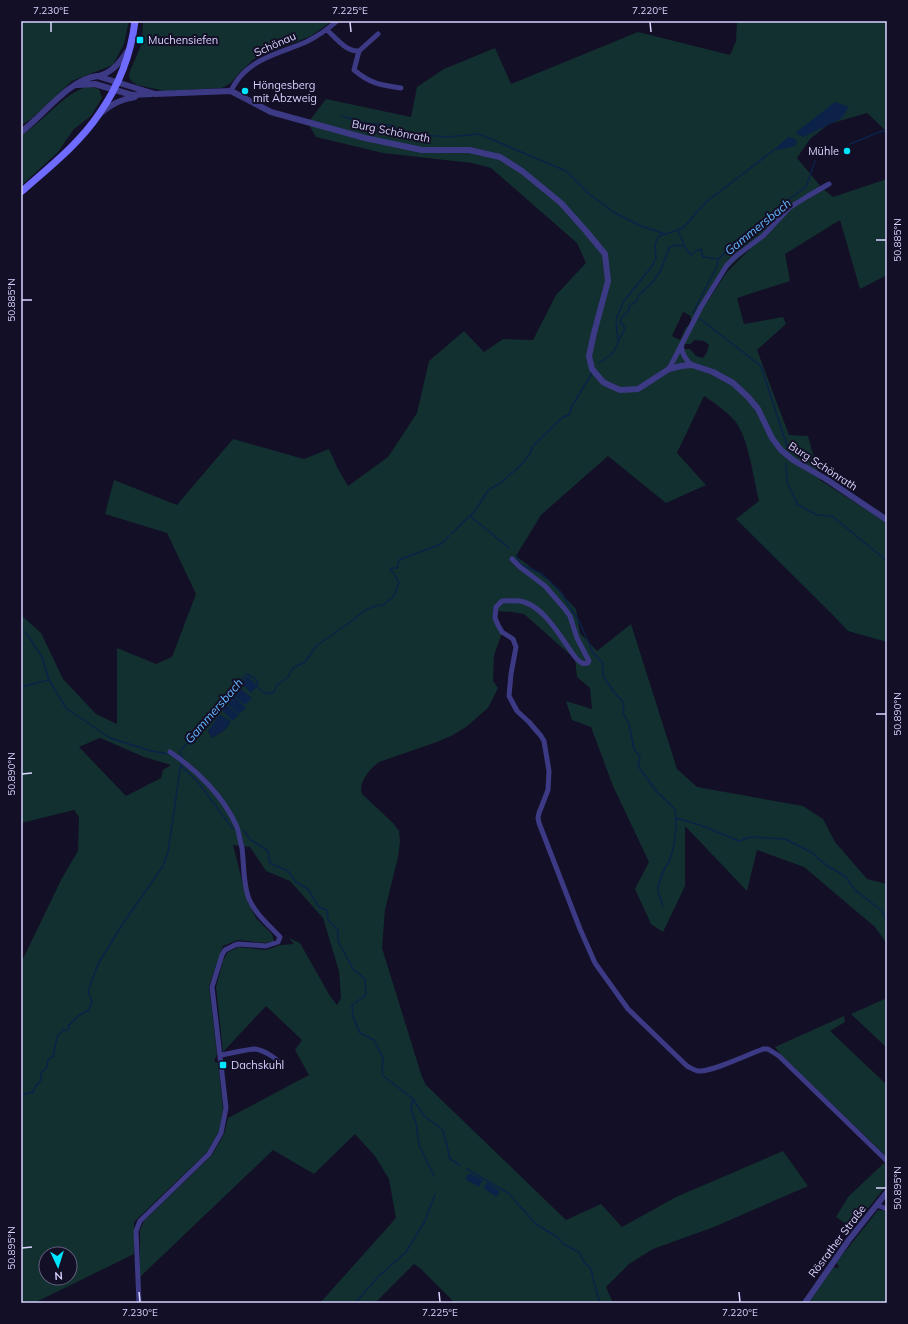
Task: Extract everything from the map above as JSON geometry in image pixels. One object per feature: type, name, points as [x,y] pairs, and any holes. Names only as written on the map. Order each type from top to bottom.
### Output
[{"type":"main road","points":[[21,192],[61,157],[99,115],[114,89],[131,47],[135,21]]},
{"type":"street","name":"Schönau","points":[[231,91],[232,87],[244,72],[256,63],[269,56],[307,41],[327,30],[337,21]]},
{"type":"street","points":[[327,30],[346,47],[353,51],[359,51]]},
{"type":"street","points":[[378,34],[359,51],[354,70],[378,84],[401,88]]},
{"type":"street","points":[[21,132],[33,123],[66,92],[85,79],[107,74],[114,69],[131,47]]},
{"type":"street","points":[[97,76],[155,94]]},
{"type":"street","points":[[77,85],[95,84],[132,95],[231,91]]},
{"type":"street","name":"Burg Schönrath","points":[[231,91],[271,112],[365,138],[422,150],[469,150],[500,157],[522,171],[561,203],[604,254],[608,281],[589,356],[592,369],[603,382],[620,390],[638,389],[669,369],[692,365],[714,372],[733,384],[748,397],[758,409],[772,438],[780,450],[793,460],[826,479],[887,520]]},
{"type":"street","points":[[99,115],[119,101],[142,95]]},
{"type":"street","points":[[669,369],[700,307],[727,265],[736,256],[763,236],[789,208],[829,184]]},
{"type":"street","points":[[681,344],[684,357],[692,365]]},
{"type":"street","points":[[512,559],[545,586],[564,608],[570,616],[577,638],[589,661],[588,664],[583,664],[578,661],[546,618],[535,608],[525,602],[515,600],[502,601],[496,607],[495,618],[498,625],[502,632],[513,639],[516,647],[509,696],[517,711],[537,730],[544,741],[549,779],[548,790],[539,813],[539,822],[590,953],[600,971],[628,1009],[687,1066],[699,1071],[714,1068],[768,1048],[779,1056],[887,1161]]},
{"type":"street","points":[[139,1303],[136,1231],[140,1221],[209,1154],[221,1133],[226,1108],[212,987],[222,955],[225,950],[235,945],[266,946],[278,942],[280,937],[259,916],[249,899],[245,879],[242,848],[237,828],[225,806],[212,789],[186,762],[170,752]]},
{"type":"street","points":[[220,1055],[255,1049],[277,1059],[279,1063]]},
{"type":"street","name":"Rösrather Straße","points":[[805,1303],[832,1263],[887,1192]]},
{"type":"street","points":[[877,1205],[887,1209]]},
{"type":"green space","points":[[21,21],[129,21],[124,44],[113,65],[72,81],[31,119],[21,126]]},
{"type":"green space","points":[[143,21],[332,21],[311,36],[254,59],[231,83],[222,88],[165,91],[137,85],[131,81],[129,76],[142,43]]},
{"type":"green space","points":[[737,21],[887,21],[887,136],[884,129],[867,113],[829,124],[810,139],[797,158],[822,188],[833,197],[887,179],[887,275],[860,289],[840,220],[785,254],[790,281],[737,298],[744,324],[783,317],[786,324],[757,350],[789,435],[808,436],[820,480],[884,521],[887,528],[887,642],[848,631],[736,519],[759,501],[747,447],[740,428],[735,421],[720,407],[704,396],[677,453],[706,485],[666,503],[608,456],[541,515],[516,556],[549,581],[576,609],[580,633],[597,651],[631,624],[677,769],[697,787],[803,806],[823,819],[835,842],[867,879],[887,884],[887,944],[875,927],[804,867],[757,850],[747,891],[685,826],[685,886],[663,932],[651,924],[635,889],[649,862],[613,786],[591,727],[572,720],[566,701],[592,709],[590,688],[577,677],[575,659],[524,614],[496,611],[495,618],[502,633],[494,655],[493,681],[498,688],[488,708],[466,727],[451,736],[379,762],[372,768],[363,780],[361,789],[362,794],[393,823],[399,831],[400,842],[398,857],[385,910],[382,948],[422,1077],[426,1085],[566,1220],[601,1204],[622,1227],[676,1197],[783,1151],[808,1186],[714,1227],[653,1249],[629,1264],[606,1287],[613,1303],[455,1303],[421,1269],[414,1264],[375,1303],[320,1303],[396,1218],[389,1179],[375,1156],[355,1134],[314,1174],[273,1150],[140,1277],[140,1230],[144,1221],[212,1155],[224,1134],[228,1118],[309,1075],[295,1050],[302,1040],[266,1006],[223,1052],[216,987],[223,961],[228,952],[239,947],[266,950],[280,945],[294,944],[289,938],[300,943],[330,996],[337,1005],[341,998],[339,971],[323,918],[290,881],[266,871],[250,847],[233,845],[247,900],[256,918],[272,934],[274,941],[266,943],[238,940],[223,946],[209,986],[217,1054],[214,1061],[218,1063],[223,1109],[219,1131],[207,1152],[134,1222],[134,1254],[78,1281],[78,1246],[38,1246],[38,1286],[69,1286],[34,1303],[21,1303],[21,963],[62,878],[78,851],[79,817],[74,810],[21,823],[21,615],[41,633],[63,679],[96,714],[117,724],[117,648],[156,664],[172,657],[196,594],[167,533],[105,514],[114,480],[177,505],[233,439],[304,459],[329,449],[348,486],[388,457],[417,413],[429,361],[464,331],[484,352],[503,339],[533,340],[556,295],[586,263],[577,243],[491,168],[472,163],[383,153],[316,137],[309,125],[310,120],[326,99],[411,117],[417,87],[444,69],[495,48],[511,84],[638,32],[730,55],[736,41]],"holes":[[[764,235],[726,273],[706,304],[723,273]],[[683,312],[691,316],[690,319],[692,319],[689,326],[686,327],[680,340],[672,336]],[[694,340],[704,341],[709,345],[703,358],[696,356],[690,349],[684,349],[685,344],[691,344]],[[221,715],[230,721],[230,724],[223,731],[212,738],[208,731]],[[98,737],[144,757],[171,765],[163,770],[161,778],[126,796],[79,747],[100,738]]]},
{"type":"green space","points":[[88,86],[99,89],[102,98],[91,116],[74,129],[58,152],[21,186],[21,135],[38,123],[70,95]]},
{"type":"green space","points":[[887,998],[887,1048],[851,1014]]},
{"type":"green space","points":[[844,1016],[845,1022],[830,1031],[887,1085],[887,1157],[781,1055],[775,1047]]},
{"type":"green space","points":[[884,1163],[887,1166],[887,1185],[852,1228],[836,1217],[848,1197]]},
{"type":"green space","points":[[878,1210],[887,1211],[887,1303],[813,1303],[810,1301],[833,1267],[837,1268],[839,1266],[836,1263]]},
{"type":"water","points":[[835,102],[849,107],[842,118],[803,137],[795,133]]},
{"type":"water","points":[[788,137],[797,141],[795,146],[777,150],[775,149]]},
{"type":"water","points":[[248,676],[257,686],[251,693],[241,683]]},
{"type":"water","points":[[240,688],[252,698],[245,705],[234,695]]},
{"type":"water","points":[[234,696],[246,708],[239,714],[228,704]]},
{"type":"water","points":[[227,705],[239,715],[232,721],[222,710]]},
{"type":"water","points":[[221,715],[230,721],[230,724],[223,731],[212,738],[208,731],[218,716]]},
{"type":"water","points":[[469,1173],[483,1180],[479,1187],[465,1179]]},
{"type":"water","points":[[486,1183],[489,1183],[500,1192],[496,1197],[485,1189],[484,1187]]},
{"type":"waterway","points":[[342,116],[365,123],[391,125],[403,133],[447,137],[479,134],[566,171],[589,194],[615,213],[641,226],[665,234]]},
{"type":"waterway","name":"Gammersbach","points":[[850,144],[882,131],[887,132]]},
{"type":"waterway","points":[[678,230],[683,228],[705,203],[775,149]]},
{"type":"waterway","name":"Gammersbach","points":[[599,363],[613,353],[625,328],[620,322],[622,317],[629,310],[629,306],[636,302],[639,295],[652,283],[661,270],[669,248],[675,245],[684,246],[691,255],[701,249],[703,257],[718,259],[744,236],[762,224],[782,204],[806,187],[815,161]]},
{"type":"waterway","points":[[618,343],[616,319],[624,301],[653,265],[656,258],[655,244],[659,236],[678,230],[684,245]]},
{"type":"waterway","points":[[693,313],[717,266],[718,259]]},
{"type":"waterway","points":[[700,319],[761,366],[788,449]]},
{"type":"waterway","name":"Gammersbach","points":[[452,533],[475,511],[487,492],[502,482],[522,464],[529,455],[533,446],[563,417],[569,415],[572,406],[592,373]]},
{"type":"waterway","points":[[786,463],[787,482],[798,505],[817,515],[832,516],[887,561]]},
{"type":"waterway","points":[[470,516],[509,548]]},
{"type":"waterway","name":"Gammersbach","points":[[182,759],[180,751],[213,716],[228,694],[247,674],[256,679],[258,688],[266,694],[274,692],[277,685],[288,677],[293,668],[305,662],[316,646],[364,611],[383,605],[393,597],[399,583],[393,572],[390,571],[391,568],[397,568],[399,560],[441,544],[449,536]]},
{"type":"waterway","points":[[516,555],[520,564],[542,574],[560,591],[580,623],[593,653],[603,663],[603,676],[624,703],[623,713],[629,724],[634,749],[640,757],[638,766],[657,792],[675,809],[676,818],[700,825],[739,841],[750,837],[785,839],[811,852],[826,865],[845,876],[855,890],[882,911],[887,922]]},
{"type":"waterway","points":[[21,630],[27,634],[42,657],[49,680],[66,708],[110,738],[151,751],[169,754]]},
{"type":"waterway","points":[[21,687],[48,680]]},
{"type":"waterway","name":"Gammersbach","points":[[33,1093],[35,1087],[41,1080],[41,1073],[47,1067],[48,1059],[53,1057],[57,1037],[64,1029],[66,1031],[70,1028],[68,1026],[78,1016],[89,1010],[92,1001],[88,992],[98,964],[122,925],[163,866],[168,852],[181,763]]},
{"type":"waterway","points":[[181,766],[197,781],[233,829]]},
{"type":"waterway","points":[[663,906],[658,891],[658,884],[673,850],[676,819]]},
{"type":"waterway","points":[[244,831],[251,840],[268,851],[270,863],[288,871],[296,882],[308,889],[319,907],[327,910],[328,920],[338,930],[338,941],[353,969],[365,979],[366,995],[352,1005],[353,1017],[360,1033],[374,1040],[383,1058],[382,1075],[413,1099],[411,1109],[416,1123],[419,1145],[434,1176]]},
{"type":"waterway","name":"Gammersbach","points":[[21,1095],[33,1092]]},
{"type":"waterway","points":[[413,1099],[424,1116],[443,1130],[450,1159],[460,1165]]},
{"type":"waterway","points":[[467,1169],[508,1193],[536,1224],[557,1237],[565,1245],[579,1252],[584,1262],[591,1269],[600,1303]]},
{"type":"waterway","points":[[355,1303],[377,1278],[406,1252],[425,1221],[435,1194]]},
{"type":"place","name":"Muchensiefen","points":[[140,40]]},
{"type":"place","name":"Höngesberg mit Abzweig","points":[[245,91]]},
{"type":"place","name":"Mühle","points":[[847,151]]},
{"type":"place","name":"Dachskuhl","points":[[223,1065]]}]
